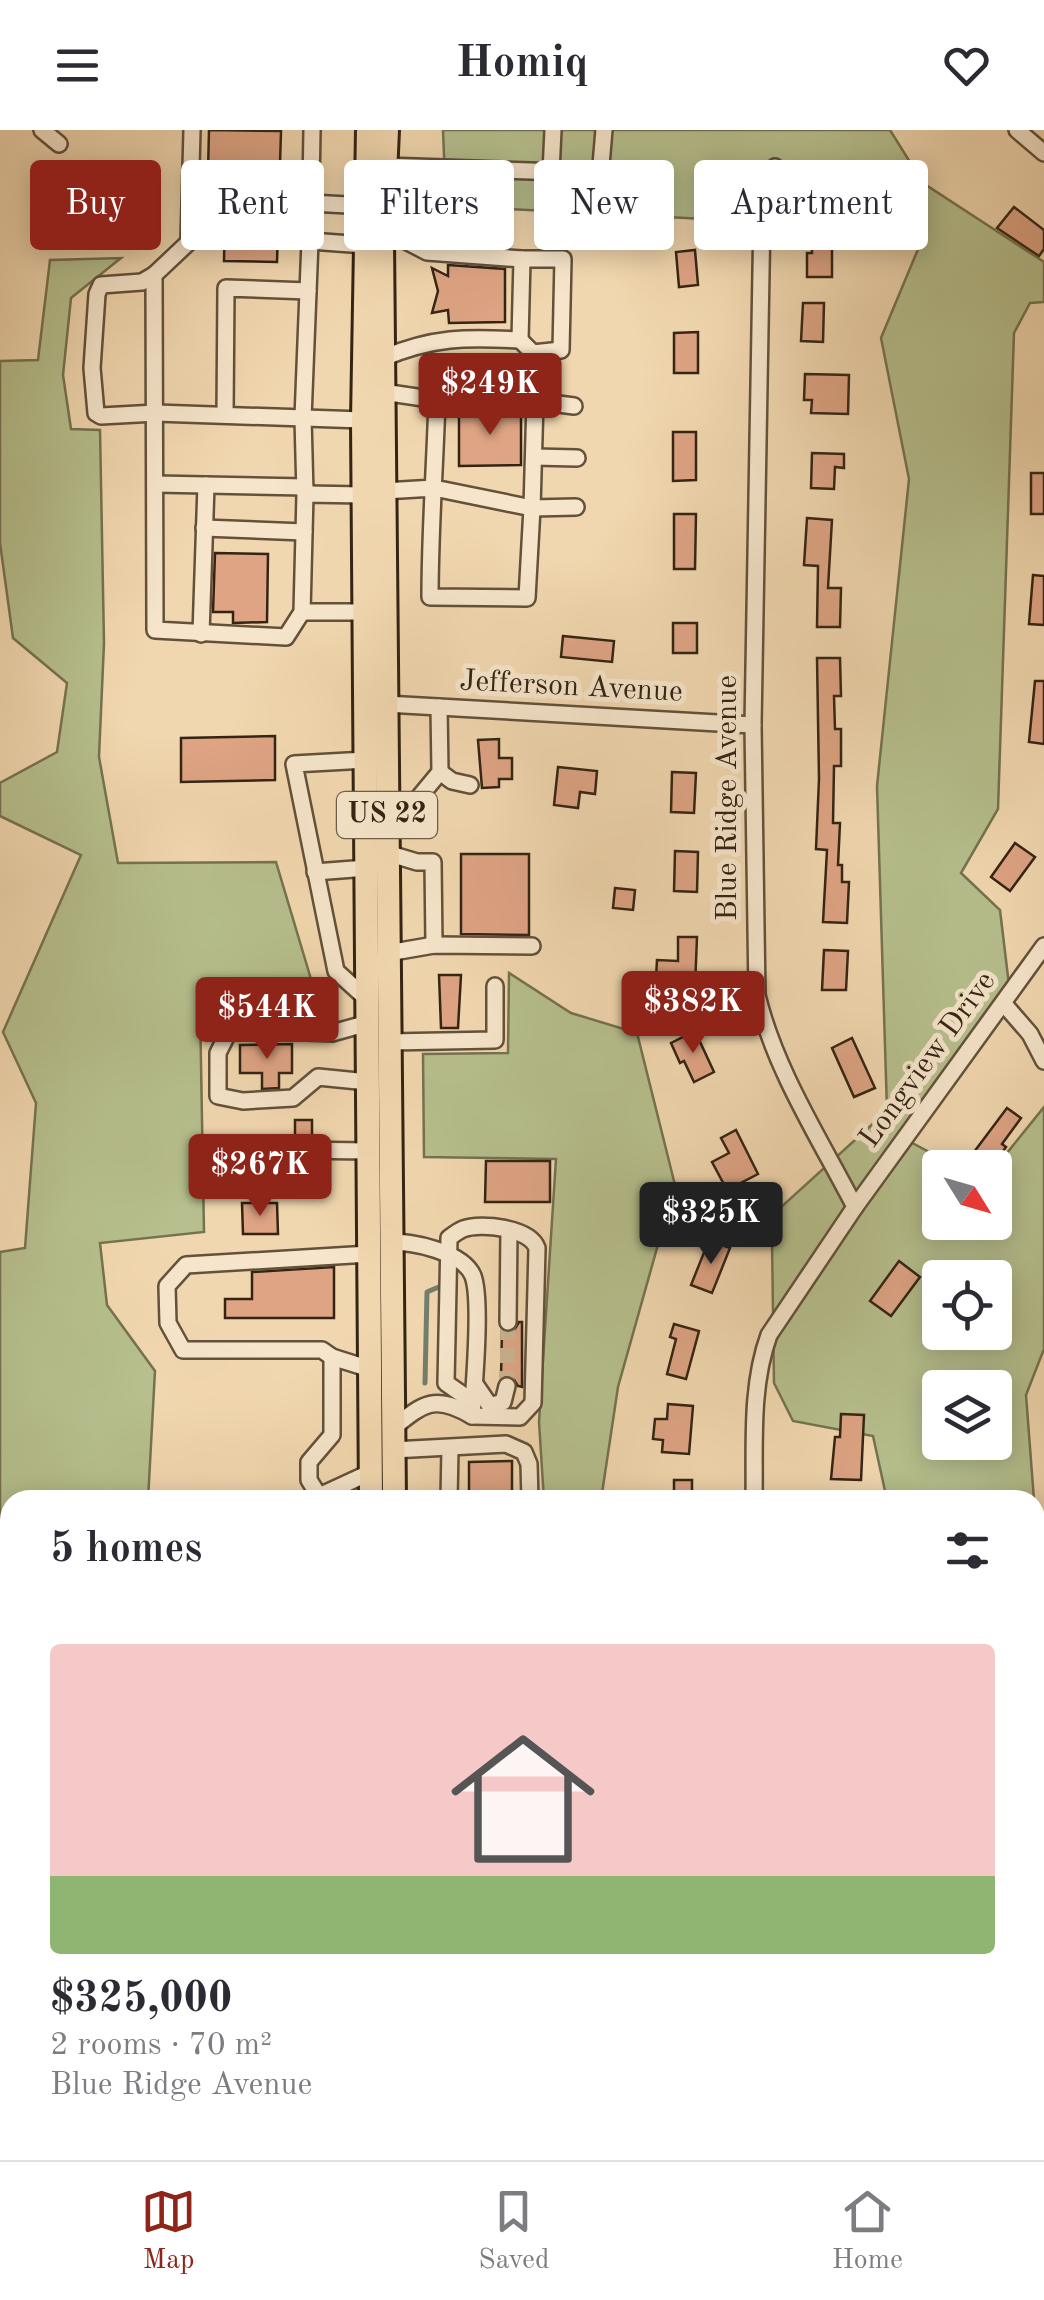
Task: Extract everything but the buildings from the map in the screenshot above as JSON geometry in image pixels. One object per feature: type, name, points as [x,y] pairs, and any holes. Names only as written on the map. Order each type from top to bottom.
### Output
[{"type":"highway","name":"US 22","points":[[367,160],[368,130]]},
{"type":"highway","name":"US 22","points":[[386,160],[388,130]]},
{"type":"highway","name":"US 22","points":[[364,250],[362,420],[374,493],[386,704],[394,1490]]},
{"type":"highway","name":"US 22","points":[[371,1490],[365,612],[383,392],[383,250]]},
{"type":"street","points":[[42,130],[58,144]]},
{"type":"street","points":[[192,130],[189,242],[142,282],[102,285],[97,294],[92,406],[101,416],[156,412],[362,420]]},
{"type":"street","points":[[312,130],[312,160]]},
{"type":"street","points":[[552,160],[553,130]]},
{"type":"street","points":[[601,160],[604,130]]},
{"type":"street","points":[[1017,130],[1044,153]]},
{"type":"street","points":[[154,275],[155,630],[286,637],[302,612],[303,418],[310,250]]},
{"type":"street","points":[[383,358],[420,343],[471,337],[520,340],[533,352],[561,350],[563,260],[424,250]]},
{"type":"street","name":"Blue Ridge Avenue","points":[[761,250],[754,724],[757,996],[776,1054],[855,1207]]},
{"type":"street","points":[[520,340],[522,259]]},
{"type":"street","points":[[225,415],[226,288],[308,292]]},
{"type":"street","points":[[383,392],[438,400],[535,401],[574,406]]},
{"type":"street","points":[[438,400],[430,597],[527,598],[535,401]]},
{"type":"street","points":[[534,456],[576,458]]},
{"type":"street","points":[[156,484],[374,493],[434,488],[532,508],[576,507]]},
{"type":"street","points":[[195,634],[206,485]]},
{"type":"street","points":[[204,528],[304,532]]},
{"type":"street","points":[[302,612],[365,612]]},
{"type":"street","name":"Jefferson Avenue","points":[[386,704],[754,724]]},
{"type":"street","points":[[387,817],[406,813],[440,772],[439,707]]},
{"type":"street","points":[[366,760],[294,764],[336,972],[368,1012],[332,1034],[230,1030],[218,1052],[218,1096],[243,1102],[293,1098],[318,1078],[368,1082]]},
{"type":"street","points":[[440,772],[452,782],[470,785]]},
{"type":"street","points":[[387,853],[417,862],[433,862],[434,945]]},
{"type":"street","points":[[314,872],[367,868]]},
{"type":"street","points":[[388,953],[434,945],[532,946]]},
{"type":"street","name":"Longview Drive","points":[[855,1207],[1044,946]]},
{"type":"street","points":[[389,1042],[495,1040],[496,986]]},
{"type":"street","points":[[1004,1004],[1030,1034],[1044,1061]]},
{"type":"street","points":[[226,1149],[368,1152]]},
{"type":"street","points":[[754,1490],[758,1376],[769,1335],[855,1207]]},
{"type":"street","points":[[393,1439],[428,1402],[520,1417],[533,1404],[537,1248],[523,1233],[465,1228],[449,1238],[446,1383],[473,1409]]},
{"type":"street","points":[[508,1231],[508,1322]]},
{"type":"street","points":[[390,1243],[408,1241],[446,1254],[469,1269],[474,1279],[473,1409]]},
{"type":"street","points":[[369,1254],[186,1265],[167,1286],[168,1323],[183,1350],[322,1350],[370,1369]]},
{"type":"street","points":[[316,1490],[309,1480],[309,1462],[332,1435],[332,1357]]},
{"type":"street","points":[[474,1383],[490,1406],[503,1402],[507,1386]]},
{"type":"street","points":[[393,1439],[450,1448],[506,1444],[524,1452],[530,1464],[530,1490]]},
{"type":"street","points":[[449,1490],[450,1448]]},
{"type":"street","points":[[337,1490],[370,1472]]},
{"type":"green space","points":[[443,130],[890,130],[909,160],[694,160],[694,218],[674,217],[674,160],[534,160],[534,210],[514,209],[514,160],[444,160]]},
{"type":"green space","points":[[928,186],[1044,262],[1044,302],[1030,303],[1014,333],[998,809],[961,873],[1000,910],[1009,985],[905,1139],[925,1150],[922,1150],[922,1240],[1012,1240],[1009,1150],[1044,1107],[1044,1349],[1026,1395],[1033,1490],[885,1490],[873,1436],[793,1421],[774,1383],[772,1241],[666,1216],[618,1387],[603,1490],[543,1490],[539,1422],[556,1159],[424,1157],[423,1054],[508,1053],[509,973],[571,1013],[637,1033],[677,1193],[778,1210],[887,1111],[877,786],[909,479],[881,338],[918,250],[928,250]]},
{"type":"green space","points":[[121,258],[71,298],[63,375],[71,429],[100,430],[104,643],[99,757],[118,863],[276,862],[316,996],[200,1007],[204,1232],[100,1243],[107,1305],[155,1371],[149,1490],[0,1490],[0,1252],[25,1248],[36,1103],[3,1032],[81,855],[0,816],[0,783],[57,752],[67,683],[13,638],[0,543],[0,361],[38,360],[50,260]]},
{"type":"waterway","points":[[425,1383],[427,1292],[441,1286]]},
{"type":"tunnel","points":[[507,1386],[508,1322]]}]
